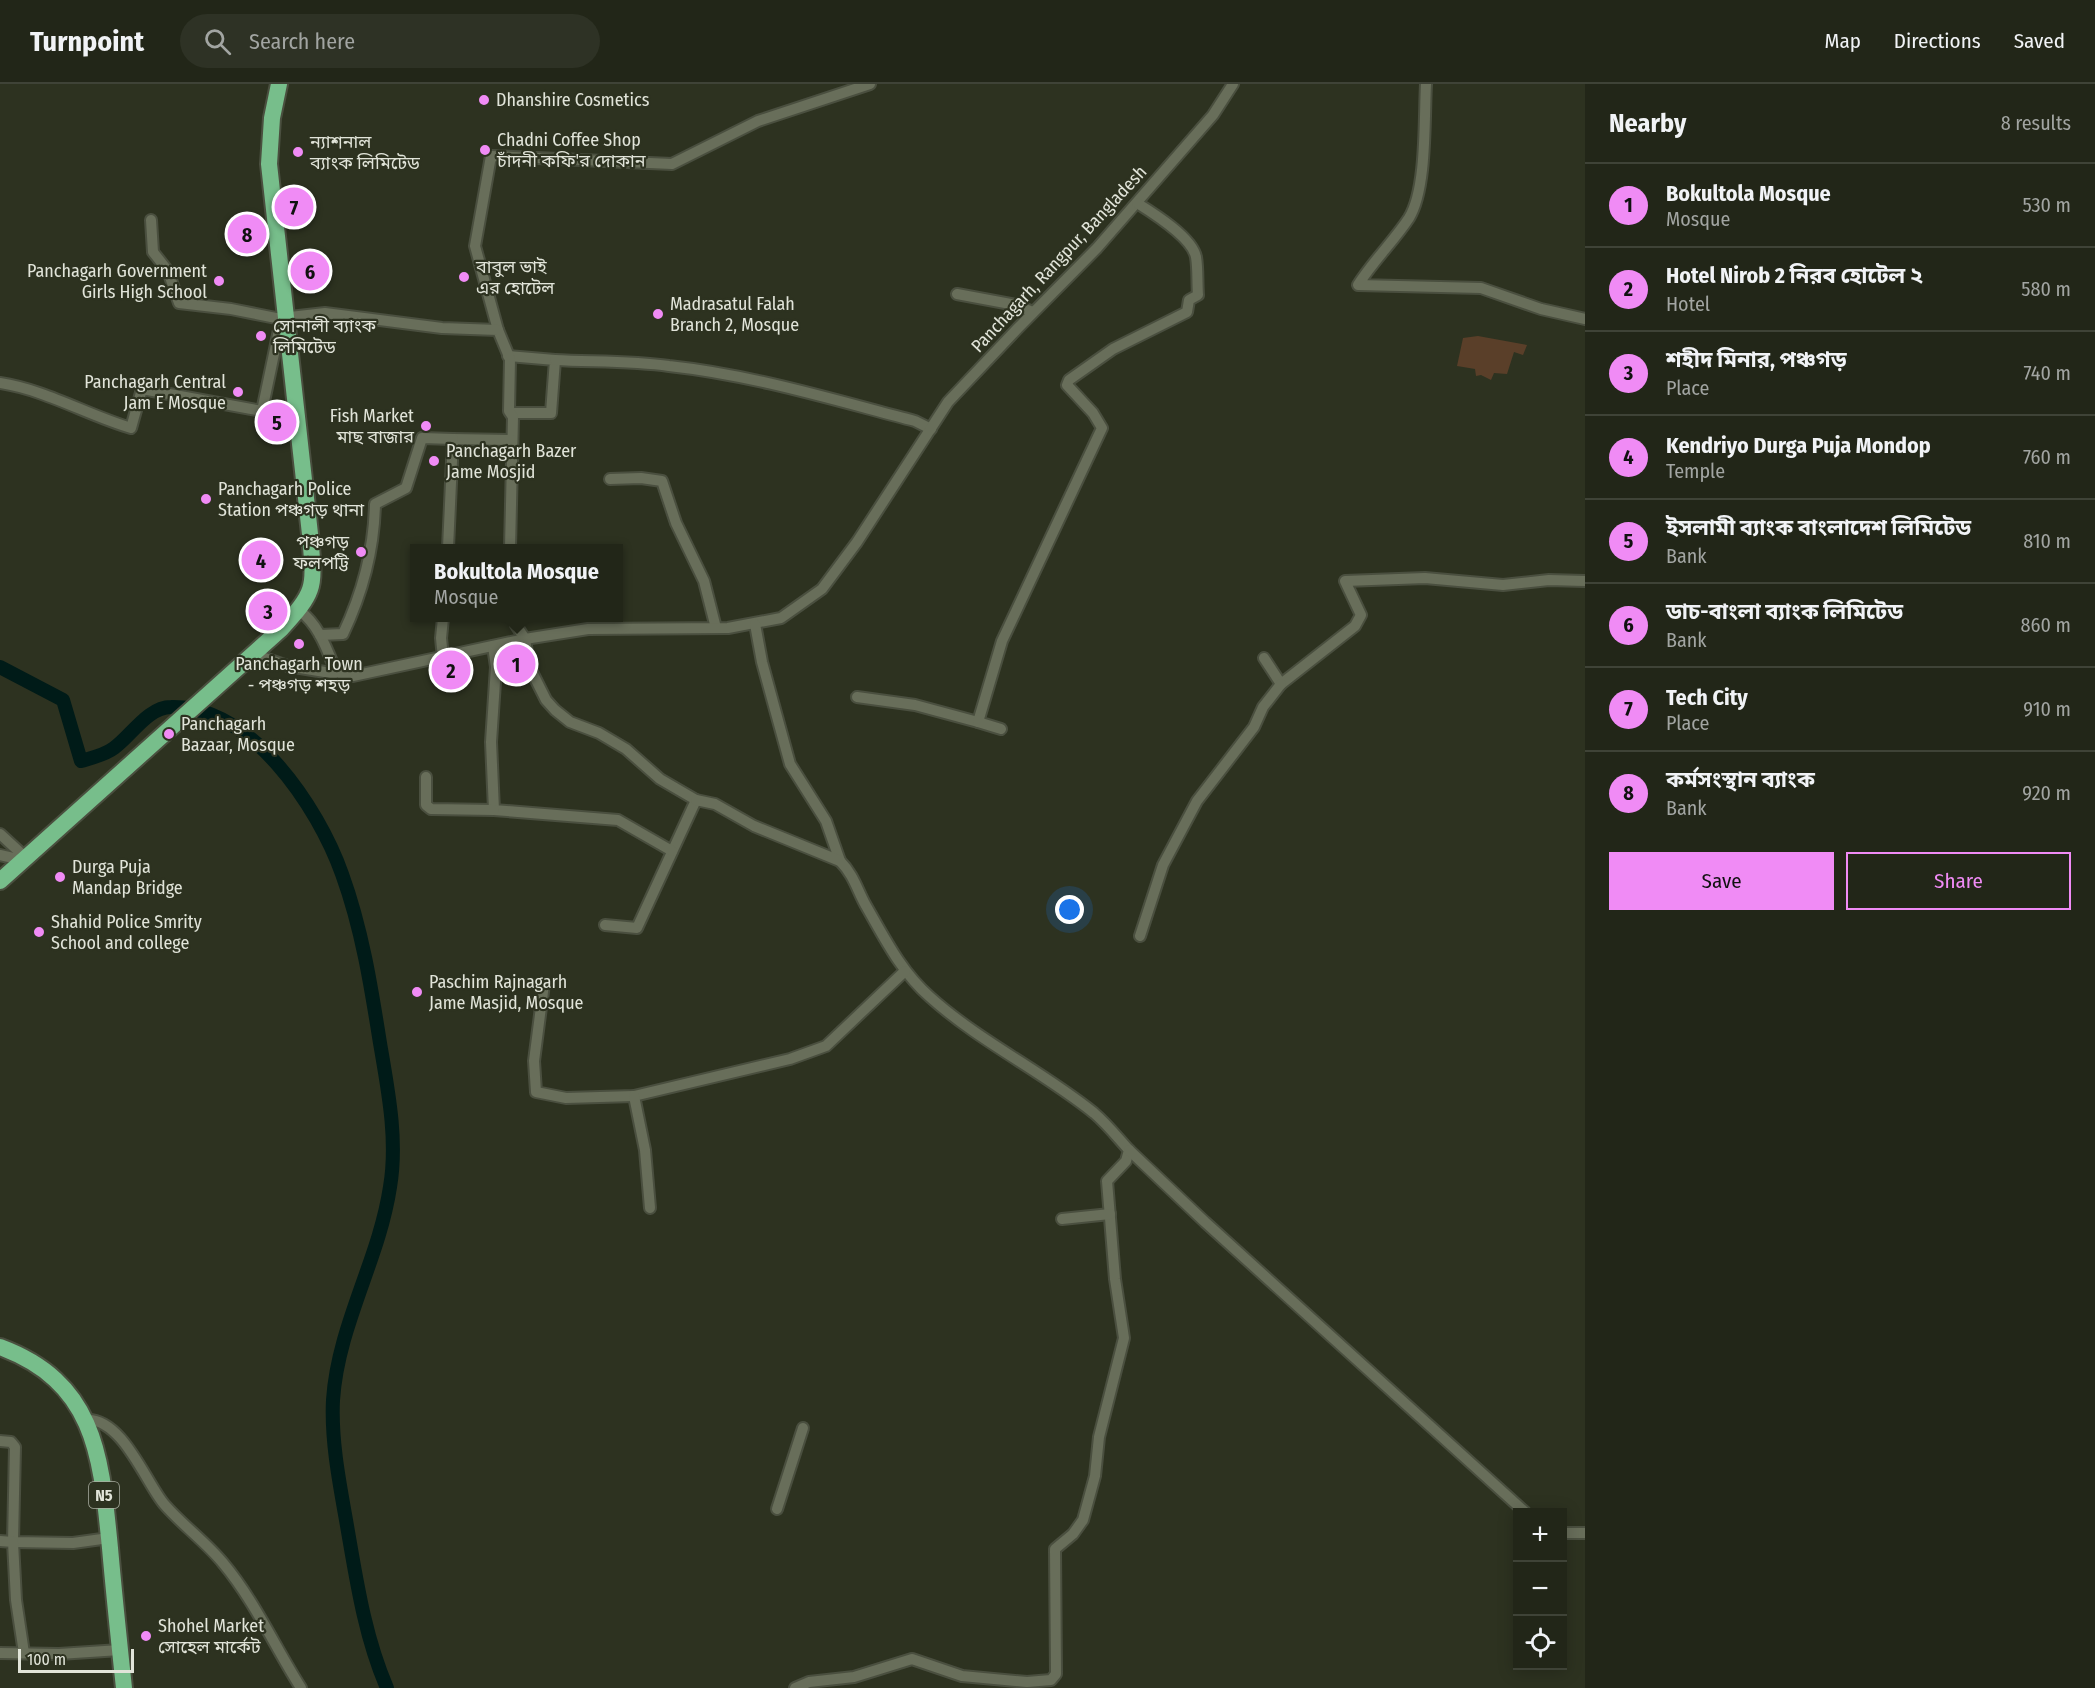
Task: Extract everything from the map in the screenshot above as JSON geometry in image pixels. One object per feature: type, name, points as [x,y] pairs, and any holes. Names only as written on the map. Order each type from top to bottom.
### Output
[{"type":"highway","points":[[0,881],[281,629],[308,599],[313,578],[269,164],[272,118],[279,84]]},
{"type":"highway","name":"N5","points":[[0,1347],[25,1358],[49,1374],[69,1395],[86,1420],[95,1442],[109,1538],[124,1688]]},
{"type":"street","points":[[510,544],[512,440],[508,356],[498,330],[475,246],[491,156],[672,164],[758,121],[870,84]]},
{"type":"street","name":"Panchagarh, Rangpur, Bangladesh","points":[[337,674],[353,676],[525,639],[588,629],[716,628],[755,624],[781,618],[822,589],[857,542],[948,402],[1097,248],[1213,115],[1233,84]]},
{"type":"street","points":[[1426,84],[1422,167],[1416,203],[1409,217],[1374,259],[1359,285],[1481,288],[1541,309],[1585,319]]},
{"type":"street","points":[[978,722],[1002,641],[1102,428],[1093,413],[1067,385],[1069,380],[1113,349],[1187,312],[1189,300],[1198,295],[1196,254],[1189,244],[1161,218],[1137,203]]},
{"type":"street","points":[[151,220],[153,252],[168,271],[179,303],[231,309],[286,320]]},
{"type":"street","points":[[957,294],[1016,304],[1033,312]]},
{"type":"street","points":[[0,383],[26,387],[98,418],[131,428],[142,389],[262,411],[279,330],[290,316],[325,314],[442,328],[498,330]]},
{"type":"street","points":[[508,356],[667,366],[712,372],[784,387],[915,421],[931,429]]},
{"type":"street","points":[[511,413],[551,413],[555,360]]},
{"type":"street","points":[[320,635],[343,634],[373,553],[375,504],[406,488],[422,438],[512,440]]},
{"type":"street","points":[[448,544],[453,439]]},
{"type":"street","points":[[610,479],[641,478],[662,481],[676,523],[704,582],[716,628]]},
{"type":"street","points":[[1140,936],[1163,865],[1197,801],[1254,727],[1263,707],[1281,684],[1355,626],[1361,615],[1345,581],[1425,578],[1503,585],[1549,580],[1585,581]]},
{"type":"street","points":[[298,610],[310,619],[320,635],[337,674]]},
{"type":"street","points":[[443,622],[441,638],[443,658]]},
{"type":"street","points":[[517,622],[525,639],[529,666],[546,700],[555,710],[570,722],[599,733],[626,749],[652,773],[696,800],[715,804],[754,826],[840,861],[850,871],[864,902],[905,971],[930,997],[971,1029],[1096,1114],[1129,1150],[1521,1508]]},
{"type":"street","points":[[755,624],[764,672],[790,764],[826,821],[840,861]]},
{"type":"street","points":[[493,646],[496,667],[490,742],[494,810]]},
{"type":"street","points":[[253,654],[288,666],[337,674]]},
{"type":"street","points":[[1264,658],[1281,684]]},
{"type":"street","points":[[857,697],[915,705],[1001,729]]},
{"type":"street","points":[[426,777],[426,805],[431,809],[494,810],[618,820],[672,851]]},
{"type":"street","points":[[605,926],[638,928],[696,800]]},
{"type":"street","points":[[0,834],[23,859]]},
{"type":"street","points":[[0,855],[23,859]]},
{"type":"street","points":[[544,984],[534,1061],[536,1092],[566,1098],[634,1096],[790,1059],[826,1046],[905,971]]},
{"type":"street","points":[[634,1096],[646,1161],[650,1208]]},
{"type":"street","points":[[795,1688],[809,1682],[863,1675],[912,1659],[962,1676],[1027,1682],[1051,1680],[1056,1674],[1054,1549],[1072,1534],[1083,1520],[1095,1476],[1105,1413],[1114,1388],[1124,1338],[1115,1279],[1107,1181],[1126,1161],[1129,1150]]},
{"type":"street","points":[[1062,1219],[1110,1214]]},
{"type":"street","points":[[86,1420],[106,1427],[122,1441],[147,1474],[162,1502],[223,1563],[302,1688]]},
{"type":"street","points":[[777,1509],[803,1428]]},
{"type":"street","points":[[0,1441],[11,1442],[15,1447],[13,1542],[16,1600],[24,1653]]},
{"type":"street","points":[[1567,1533],[1585,1533]]},
{"type":"street","points":[[0,1541],[73,1543],[109,1538]]},
{"type":"street","points":[[0,1653],[120,1650]]},
{"type":"shaded area","points":[[1478,336],[1527,345],[1523,355],[1514,352],[1507,374],[1494,373],[1491,380],[1481,375],[1476,376],[1475,369],[1457,366],[1463,338]]},
{"type":"waterway","points":[[0,667],[63,700],[81,761],[110,750],[147,717],[163,708],[200,711],[228,723],[254,741],[278,765],[298,791],[316,819],[342,874],[355,916],[369,979],[389,1097],[393,1151],[385,1214],[350,1319],[336,1372],[333,1430],[353,1563],[372,1647],[387,1688]]},
{"type":"place","name":"Dhanshire Cosmetics","points":[[484,100]]},
{"type":"place","name":"Chadni Coffee Shop চাঁদনী কফি'র দোকান","points":[[485,150]]},
{"type":"place","name":"ন্যাশনাল ব্যাংক লিমিটেড","points":[[298,152]]},
{"type":"place","name":"Tech City","points":[[294,207]]},
{"type":"place","name":"কর্মসংস্থান ব্যাংক","points":[[247,234]]},
{"type":"place","name":"ডাচ-বাংলা ব্যাংক লিমিটেড","points":[[310,271]]},
{"type":"place","name":"বাবুল ভাই এর হোটেল","points":[[464,277]]},
{"type":"place","name":"Panchagarh Government Girls High School","points":[[219,281]]},
{"type":"place","name":"Madrasatul Falah Branch 2, Mosque","points":[[658,314]]},
{"type":"place","name":"সোনালী ব্যাংক লিমিটেড","points":[[261,336]]},
{"type":"place","name":"Panchagarh Central Jam E Mosque","points":[[238,392]]},
{"type":"place","name":"ইসলামী ব্যাংক বাংলাদেশ লিমিটেড","points":[[277,422]]},
{"type":"place","name":"Fish Market মাছ বাজার","points":[[426,426]]},
{"type":"place","name":"Panchagarh Bazer Jame Mosjid","points":[[434,461]]},
{"type":"place","name":"Panchagarh Police Station পঞ্চগড় থানা","points":[[206,499]]},
{"type":"place","name":"পঞ্চগড় ফলপট্টি","points":[[361,552]]},
{"type":"place","name":"Kendriyo Durga Puja Mondop","points":[[261,560]]},
{"type":"place","name":"শহীদ মিনার, পঞ্চগড়","points":[[268,611]]},
{"type":"place","name":"Panchagarh Town - পঞ্চগড় শহড়","points":[[299,644]]},
{"type":"place","name":"Bokultola Mosque","points":[[516,664]]},
{"type":"place","name":"Hotel Nirob 2 নিরব হোটেল ২","points":[[451,670]]},
{"type":"place","name":"Panchagarh Bazaar, Mosque","points":[[169,734]]},
{"type":"place","name":"Durga Puja Mandap Bridge","points":[[60,877]]},
{"type":"place","name":"Shahid Police Smrity School and college","points":[[39,932]]},
{"type":"place","name":"Paschim Rajnagarh Jame Masjid, Mosque","points":[[417,992]]},
{"type":"place","name":"Shohel Market সোহেল মার্কেট","points":[[146,1636]]}]
